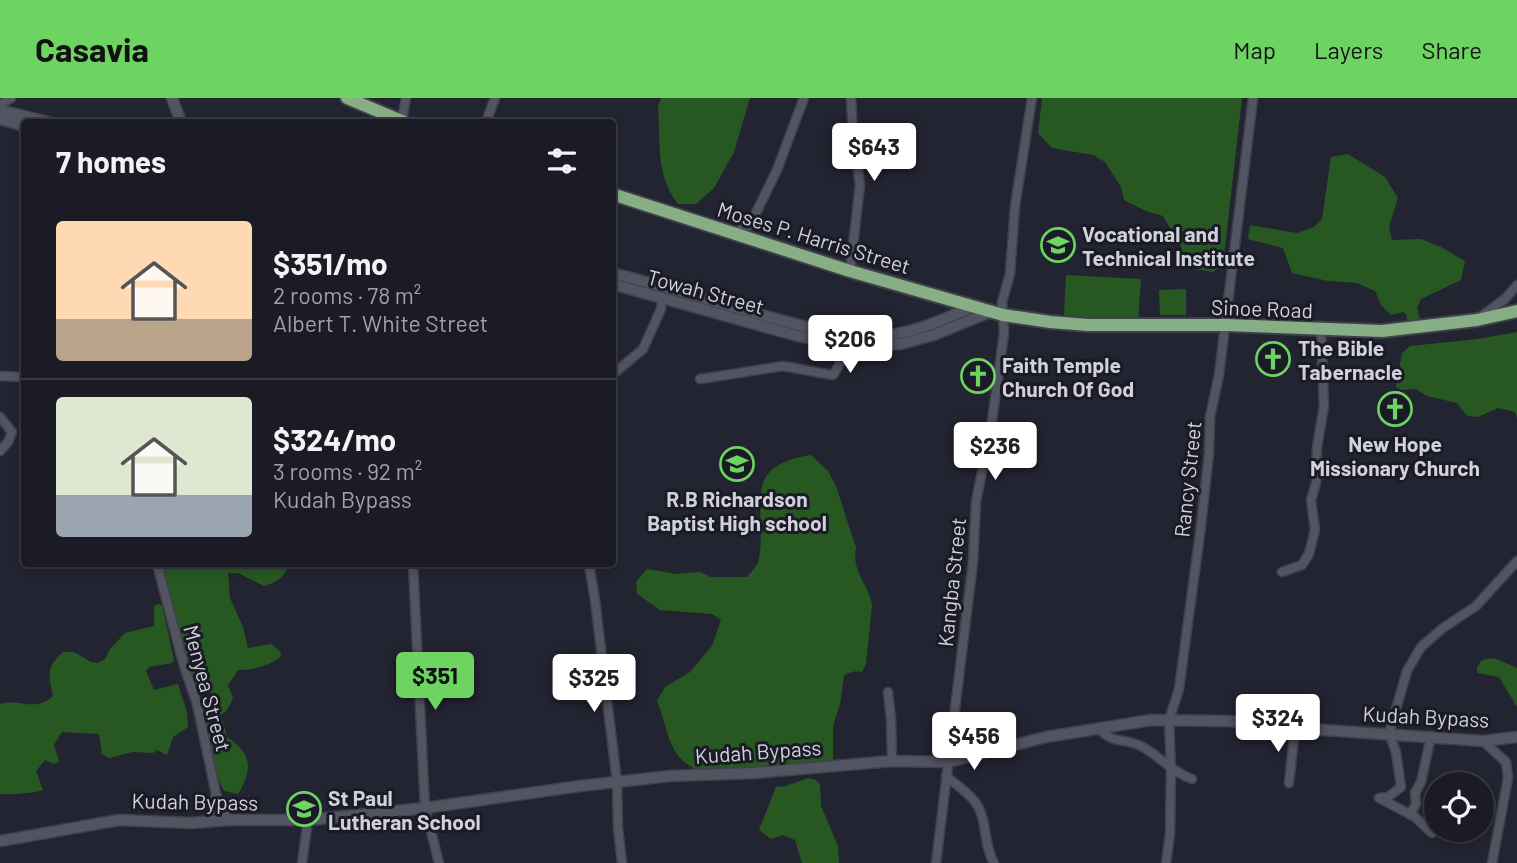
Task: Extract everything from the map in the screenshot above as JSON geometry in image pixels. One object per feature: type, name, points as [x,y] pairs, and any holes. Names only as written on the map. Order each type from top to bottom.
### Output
[{"type":"highway","points":[[347,98],[398,119]]},
{"type":"highway","name":"Moses P. Harris Street","points":[[616,195],[850,271],[998,313]]},
{"type":"highway","name":"Sinoe Road","points":[[998,313],[1050,322],[1088,324],[1226,324],[1382,331],[1477,320],[1517,311]]},
{"type":"street","points":[[0,108],[11,98]]},
{"type":"street","points":[[172,98],[180,119]]},
{"type":"street","points":[[403,119],[406,98]]},
{"type":"street","points":[[487,119],[495,98]]},
{"type":"street","points":[[735,232],[750,225],[777,170],[804,98]]},
{"type":"street","points":[[850,271],[860,185],[851,98]]},
{"type":"street","name":"Kangba Street","points":[[936,863],[973,562],[976,502],[992,421],[1004,333],[998,313],[1010,274],[1015,206],[1032,98]]},
{"type":"street","name":"Rancy Street","points":[[1166,863],[1170,834],[1169,720],[1180,689],[1201,526],[1210,417],[1226,324],[1253,98]]},
{"type":"street","points":[[0,108],[38,119]]},
{"type":"street","points":[[0,119],[21,125]]},
{"type":"street","name":"Towah Street","points":[[616,274],[813,328],[859,335],[899,333],[950,317],[974,306]]},
{"type":"street","name":"Towah Street","points":[[616,285],[814,340],[860,346],[900,344],[998,313]]},
{"type":"street","points":[[1477,320],[1506,298],[1517,285]]},
{"type":"street","points":[[616,372],[643,349],[662,310],[662,300]]},
{"type":"street","points":[[1283,572],[1302,565],[1309,554],[1315,530],[1311,500],[1316,483],[1317,447],[1324,414],[1321,330]]},
{"type":"street","points":[[701,379],[783,366],[832,375],[846,350]]},
{"type":"street","points":[[0,376],[21,377]]},
{"type":"street","points":[[0,417],[12,432],[0,451]]},
{"type":"street","points":[[1424,825],[1415,817],[1379,798],[1388,797],[1401,787],[1396,752],[1389,733],[1407,671],[1421,647],[1476,606],[1517,561]]},
{"type":"street","name":"Menyea Street","points":[[158,567],[197,704],[216,794],[228,820]]},
{"type":"street","points":[[414,567],[425,808],[439,863]]},
{"type":"street","points":[[590,567],[617,782],[622,863]]},
{"type":"street","points":[[888,692],[892,761]]},
{"type":"street","name":"Kudah Bypass","points":[[0,841],[119,820],[191,823],[308,820],[425,808],[670,776],[892,761],[948,762],[1046,737],[1169,720],[1272,724],[1295,728],[1483,741],[1517,737]]},
{"type":"street","points":[[1099,728],[1110,739],[1131,742],[1144,748],[1171,769],[1192,779]]},
{"type":"street","points":[[1289,783],[1295,728]]},
{"type":"street","points":[[1410,814],[1416,804],[1415,793],[1421,782],[1431,736]]},
{"type":"street","points":[[1483,741],[1506,762],[1508,778],[1492,863]]},
{"type":"street","points":[[946,776],[975,802],[984,824],[989,855],[994,863]]},
{"type":"street","points":[[191,823],[208,820],[216,794]]},
{"type":"street","points":[[302,863],[308,820]]},
{"type":"green space","points":[[661,98],[750,98],[734,152],[714,188],[696,204],[678,204],[662,170],[658,107]]},
{"type":"green space","points":[[1042,98],[1242,98],[1223,265],[1213,272],[1188,268],[1181,247],[1163,216],[1124,200],[1121,187],[1105,162],[1093,155],[1052,148],[1038,133]]},
{"type":"green space","points":[[1348,154],[1385,177],[1398,198],[1389,227],[1392,240],[1421,239],[1465,261],[1461,280],[1421,299],[1417,308],[1422,327],[1409,327],[1403,312],[1391,315],[1381,305],[1375,291],[1357,283],[1328,281],[1292,273],[1283,248],[1248,239],[1250,225],[1297,233],[1314,227],[1322,219],[1331,157]]},
{"type":"green space","points":[[1066,275],[1141,279],[1138,321],[1064,316]]},
{"type":"green space","points":[[1186,289],[1186,315],[1160,315],[1159,290]]},
{"type":"green space","points":[[1517,332],[1517,418],[1515,412],[1498,408],[1478,417],[1467,416],[1457,403],[1427,396],[1416,389],[1402,390],[1396,387],[1402,353],[1410,346]]},
{"type":"green space","points":[[811,455],[828,471],[836,486],[856,548],[858,571],[872,605],[866,664],[862,672],[844,675],[840,704],[833,726],[833,765],[702,772],[690,766],[675,752],[657,701],[665,687],[690,672],[712,646],[721,620],[712,614],[660,610],[637,594],[636,582],[647,569],[676,574],[700,572],[711,577],[747,577],[759,559],[761,492],[765,479],[773,469],[788,461]]},
{"type":"green space","points":[[163,567],[288,567],[280,578],[264,586],[238,573],[228,573],[230,598],[243,627],[248,648],[271,644],[280,651],[281,656],[261,667],[238,670],[228,685],[233,698],[221,715],[227,737],[241,749],[248,762],[246,777],[238,794],[224,791],[218,778],[201,705],[213,702],[210,691],[198,693],[182,645]]},
{"type":"green space","points":[[162,605],[174,660],[172,663],[149,667],[146,671],[154,690],[178,684],[187,712],[188,727],[173,737],[167,755],[157,750],[153,753],[133,752],[109,758],[102,754],[99,734],[62,732],[54,745],[59,761],[54,764],[45,760],[36,771],[43,790],[0,794],[0,704],[40,704],[46,701],[53,696],[51,667],[63,652],[74,652],[98,663],[105,659],[110,649],[125,633],[154,626],[154,606]]},
{"type":"green space","points":[[1494,658],[1517,668],[1517,707],[1499,677],[1477,673],[1477,667],[1482,660]]},
{"type":"green space","points":[[808,778],[816,780],[820,785],[821,806],[838,846],[839,863],[802,863],[795,840],[783,835],[771,839],[759,830],[776,787]]},
{"type":"place","name":"Vocational and Technical Institute","points":[[1058,245]]},
{"type":"place","name":"The Bible Tabernacle","points":[[1273,359]]},
{"type":"place","name":"Faith Temple Church Of God","points":[[978,376]]},
{"type":"place","name":"New Hope Missionary Church","points":[[1395,409]]},
{"type":"place","name":"R.B Richardson Baptist High school","points":[[737,464]]},
{"type":"place","name":"St Paul Lutheran School","points":[[304,809]]}]
